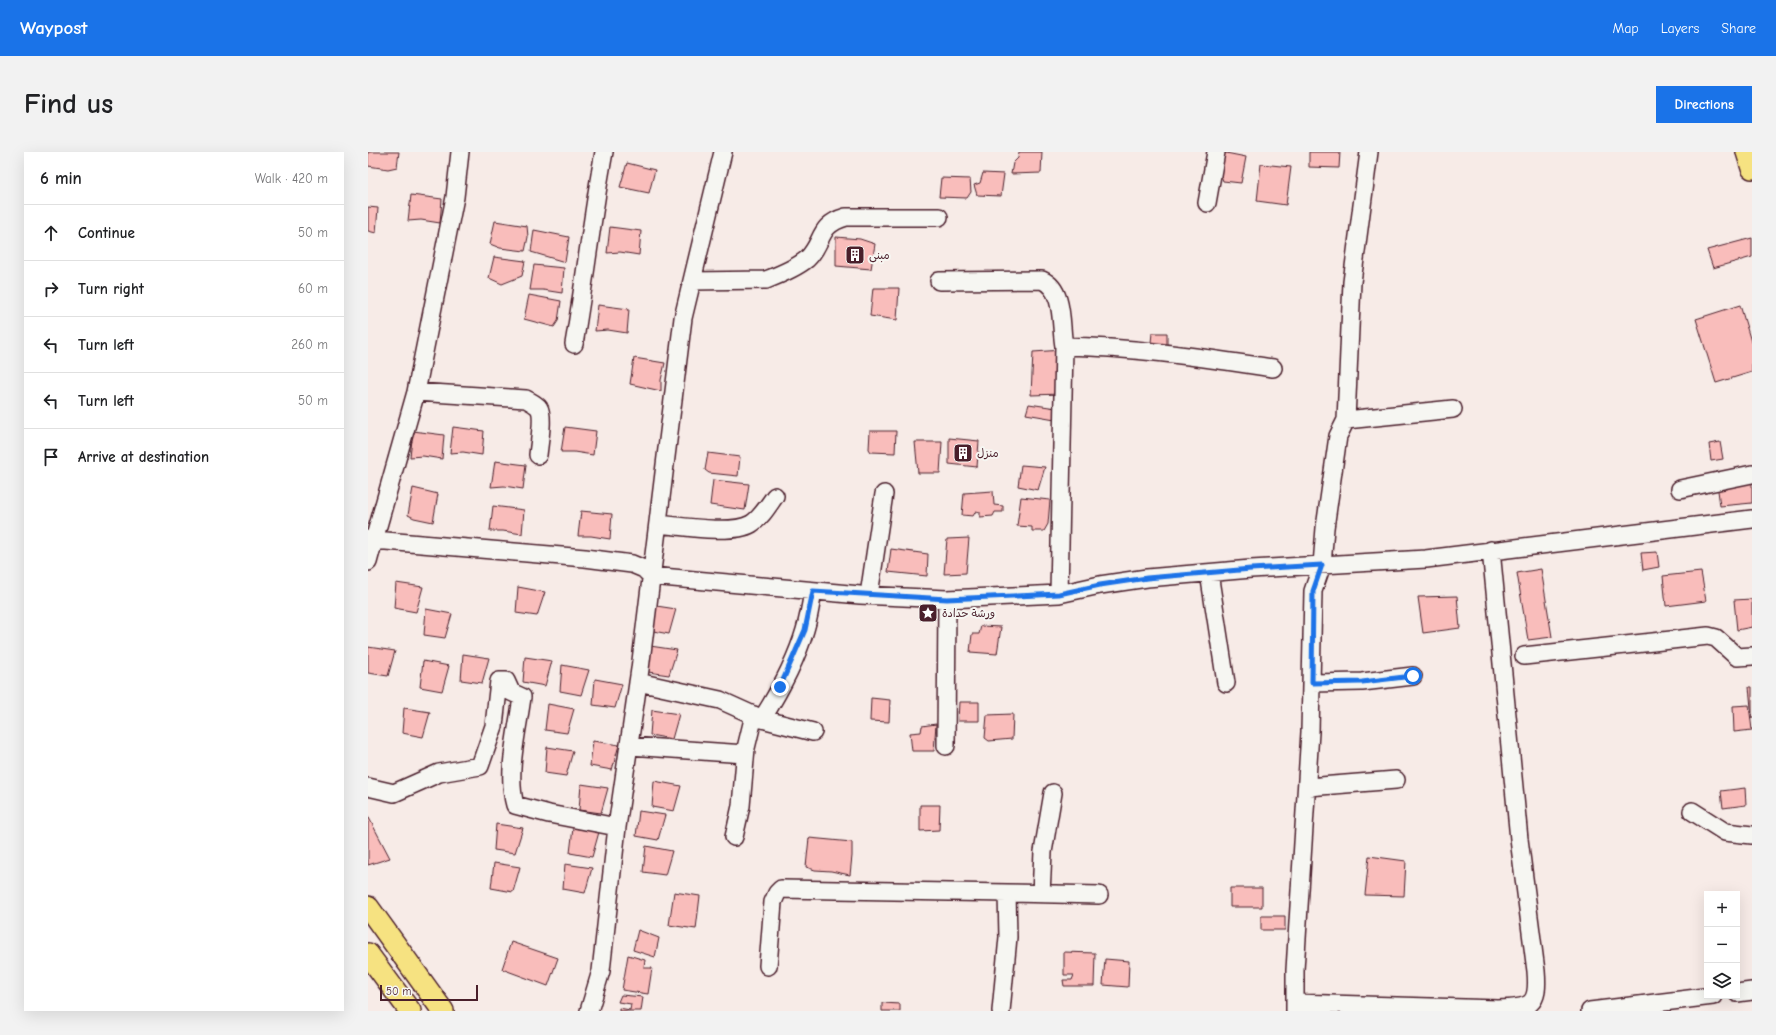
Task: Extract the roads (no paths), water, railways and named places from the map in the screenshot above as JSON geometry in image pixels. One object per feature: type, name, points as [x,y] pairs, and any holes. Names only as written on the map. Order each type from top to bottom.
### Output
[{"type":"main road","points":[[1747,152],[1752,168]]},
{"type":"main road","points":[[368,907],[443,1011]]},
{"type":"main road","points":[[368,954],[410,1011]]},
{"type":"street","points":[[368,562],[371,540],[416,392],[455,197],[460,152]]},
{"type":"street","points":[[574,344],[592,215],[604,152]]},
{"type":"street","points":[[589,1011],[601,971],[617,827],[630,746],[684,318],[723,152]]},
{"type":"street","points":[[1207,203],[1216,152]]},
{"type":"street","points":[[1369,152],[1352,282],[1349,386],[1346,420],[1337,442],[1324,528],[1322,565],[1313,591],[1312,683],[1308,787],[1295,970],[1295,1007],[1359,1006],[1503,1009],[1523,1007],[1532,1003],[1535,997],[1537,988],[1536,971],[1517,816],[1491,550]]},
{"type":"street","points":[[692,281],[766,280],[776,276],[808,258],[825,230],[836,220],[846,218],[939,217]]},
{"type":"street","points":[[939,281],[1042,280],[1050,284],[1056,293],[1064,346],[1059,594]]},
{"type":"street","points":[[1064,346],[1188,356],[1272,368]]},
{"type":"street","points":[[416,392],[526,399],[540,409],[541,416],[538,455]]},
{"type":"street","points":[[1346,420],[1453,409]]},
{"type":"street","points":[[1680,488],[1752,474]]},
{"type":"street","points":[[869,595],[884,494]]},
{"type":"street","points":[[658,524],[736,529],[755,522],[766,510],[774,496]]},
{"type":"street","points":[[371,540],[585,558],[632,564],[644,569],[651,576],[813,591],[947,599],[1059,594],[1100,585],[1147,578],[1426,559],[1752,519]]},
{"type":"street","points":[[1209,573],[1226,683]]},
{"type":"street","points":[[734,837],[741,806],[745,754],[758,717],[780,687],[796,653],[805,630],[813,591]]},
{"type":"street","points":[[946,746],[947,599]]},
{"type":"street","points":[[1524,656],[1708,636],[1716,638],[1737,657],[1752,656]]},
{"type":"street","points":[[1312,683],[1362,682],[1413,676]]},
{"type":"street","points":[[368,788],[394,793],[439,773],[480,766],[494,726],[499,681],[506,681],[511,692],[522,697],[513,769],[513,797],[515,805],[549,814],[617,827]]},
{"type":"street","points":[[638,682],[720,700],[758,717],[783,726],[813,732]]},
{"type":"street","points":[[630,746],[745,754]]},
{"type":"street","points":[[1308,787],[1396,780]]},
{"type":"street","points":[[1042,894],[1043,852],[1053,793]]},
{"type":"street","points":[[1692,811],[1725,832],[1752,835]]},
{"type":"street","points":[[768,966],[773,902],[777,893],[781,889],[1099,895]]},
{"type":"street","points":[[1001,1011],[1008,937],[1007,893]]},
{"type":"street","points":[[1740,993],[1752,991]]},
{"type":"street","points":[[1590,1011],[1704,997]]},
{"type":"place","name":"مبنى","points":[[855,255]]},
{"type":"place","name":"منزل","points":[[963,453]]},
{"type":"place","name":"ورشة حدادة","points":[[928,613]]}]
